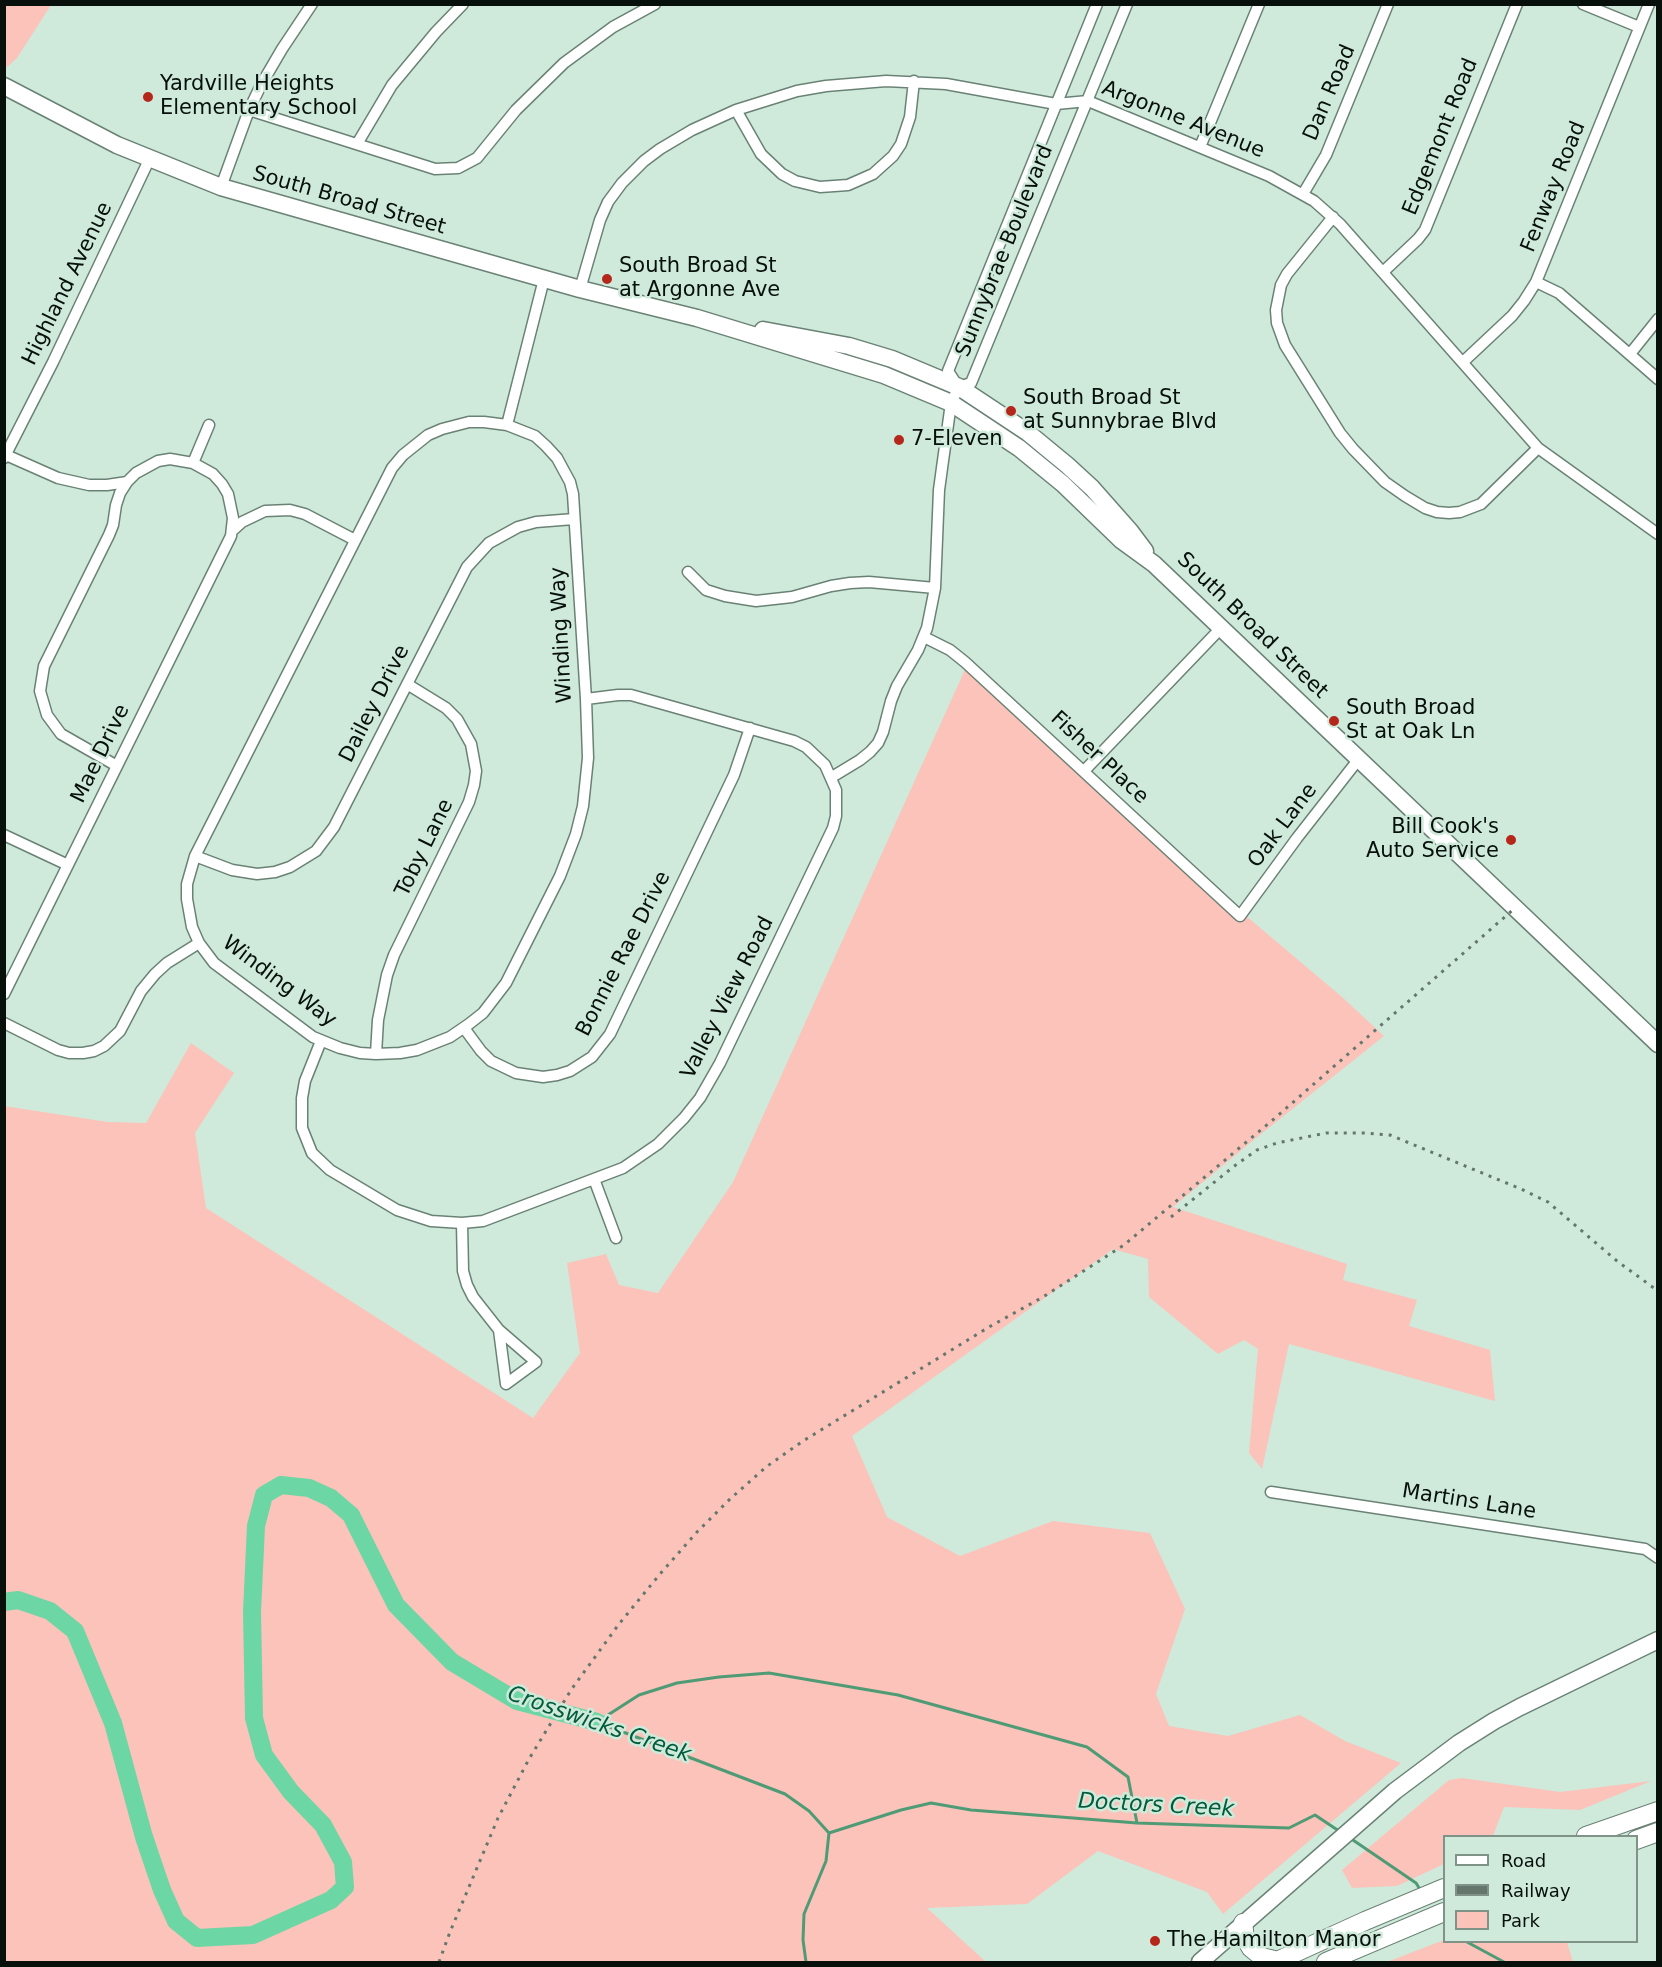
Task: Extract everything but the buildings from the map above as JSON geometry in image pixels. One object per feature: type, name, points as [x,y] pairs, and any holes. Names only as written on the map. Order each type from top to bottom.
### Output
[{"type":"highway","points":[[1589,1835],[1658,1811]]},
{"type":"highway","points":[[1638,1839],[1658,1832]]},
{"type":"highway","points":[[1243,1923],[1245,1938],[1251,1948],[1262,1957],[1277,1962],[1442,1889]]},
{"type":"highway","points":[[1326,1962],[1437,1915]]},
{"type":"main road","name":"South Broad Street","points":[[4,86],[108,141],[149,160],[221,187],[580,289],[697,318],[884,375],[951,403],[1019,448],[1063,484],[1086,494],[1130,531],[1154,564],[1658,1044]]},
{"type":"main road","name":"South Broad Street","points":[[697,318],[849,346],[892,360],[959,387],[1027,432],[1067,465],[1086,494]]},
{"type":"main road","points":[[1063,484],[1067,465]]},
{"type":"main road","points":[[1200,1962],[1336,1841],[1430,1764],[1494,1721],[1658,1640]]},
{"type":"street","points":[[221,187],[249,110],[261,85],[312,4]]},
{"type":"street","points":[[357,144],[380,104],[406,67],[463,4]]},
{"type":"street","points":[[249,110],[435,169],[458,168],[468,164],[485,149],[536,88],[564,63],[613,27],[655,4]]},
{"type":"street","name":"Sunnybrae Boulevard","points":[[1097,4],[948,371],[959,387],[972,383],[1127,4]]},
{"type":"street","points":[[1200,147],[1258,4]]},
{"type":"street","name":"Dan Road","points":[[1303,194],[1326,155],[1388,4]]},
{"type":"street","name":"Edgemont Road","points":[[1383,272],[1425,230],[1517,4]]},
{"type":"street","points":[[1584,4],[1640,27]]},
{"type":"street","name":"Fenway Road","points":[[1463,362],[1512,316],[1536,282],[1649,4]]},
{"type":"street","points":[[736,110],[761,154],[782,174],[795,181],[820,187],[848,185],[859,182],[879,170],[901,144],[910,117],[914,81]]},
{"type":"street","name":"Argonne Avenue","points":[[580,289],[600,220],[609,202],[632,172],[660,149],[692,130],[736,110],[768,99],[856,82],[914,81],[959,86],[1056,104],[1088,101],[1269,176],[1303,194],[1333,217],[1538,448],[1658,534]]},
{"type":"street","name":"Highland Avenue","points":[[5,456],[53,362],[149,160]]},
{"type":"street","points":[[1333,217],[1287,274],[1277,297],[1276,316],[1285,345],[1340,433],[1353,449],[1377,475],[1405,496],[1425,508],[1449,513],[1460,512],[1481,504],[1538,448]]},
{"type":"street","points":[[507,425],[544,279]]},
{"type":"street","points":[[1536,282],[1559,293],[1658,379]]},
{"type":"street","points":[[1630,354],[1658,319]]},
{"type":"street","points":[[586,699],[618,695],[631,696],[794,741],[806,747],[825,765],[832,777],[870,752],[878,743],[897,686],[924,637],[932,610],[936,588],[939,490],[951,403],[959,387]]},
{"type":"street","name":"Winding Way","points":[[484,422],[507,425],[535,436],[557,458],[570,482],[574,519],[586,699],[588,758],[586,782],[576,834],[568,856],[506,983],[489,1006],[464,1028],[417,1050],[376,1054],[340,1048],[313,1038],[214,963],[199,944],[192,927],[187,899],[187,884],[195,856],[392,468],[403,455],[435,432],[456,424],[484,422]]},
{"type":"street","points":[[193,463],[209,425]]},
{"type":"street","points":[[5,456],[75,483],[107,485],[127,482]]},
{"type":"street","points":[[117,766],[61,734],[46,715],[40,691],[44,666],[109,535],[120,493],[127,482],[141,469],[158,461],[170,459],[193,463],[208,471],[222,484],[232,505],[232,531]]},
{"type":"street","points":[[232,531],[242,522],[258,514],[290,510],[305,514],[355,540]]},
{"type":"street","name":"Dailey Drive","points":[[195,856],[232,870],[257,874],[290,867],[316,851],[334,827],[467,567],[478,553],[503,534],[518,527],[537,522],[574,519]]},
{"type":"street","name":"Mae Drive","points":[[4,994],[232,531]]},
{"type":"street","points":[[688,572],[706,590],[756,601],[792,597],[850,583],[869,582],[936,588]]},
{"type":"street","points":[[1084,771],[1221,628]]},
{"type":"street","name":"Fisher Place","points":[[924,637],[950,650],[965,662],[1240,916]]},
{"type":"street","name":"Toby Lane","points":[[376,1054],[378,1020],[387,975],[394,955],[469,802],[476,771],[471,744],[457,719],[446,708],[407,684]]},
{"type":"street","name":"Bonnie Rae Drive","points":[[464,1028],[491,1061],[516,1073],[543,1077],[557,1075],[570,1071],[592,1057],[610,1034],[735,776],[750,728]]},
{"type":"street","name":"Oak Lane","points":[[1240,916],[1358,760]]},
{"type":"street","name":"Valley View Road","points":[[321,1041],[305,1081],[302,1098],[303,1128],[312,1153],[330,1170],[414,1217],[431,1221],[462,1223],[483,1221],[623,1168],[658,1144],[684,1118],[700,1098],[713,1076],[833,828],[837,803],[832,777]]},
{"type":"street","points":[[4,835],[68,866]]},
{"type":"street","points":[[4,1023],[58,1050],[69,1053],[94,1051],[104,1046],[120,1031],[141,991],[155,974],[167,963],[199,944]]},
{"type":"street","points":[[594,1179],[616,1239]]},
{"type":"street","points":[[462,1223],[463,1271],[467,1286],[499,1330],[536,1362],[506,1384],[499,1330]]},
{"type":"street","name":"Martins Lane","points":[[1271,1492],[1646,1549],[1658,1558]]},
{"type":"green space","points":[[4,5],[51,5],[17,58],[7,67],[4,66]]},
{"type":"green space","points":[[968,663],[1194,872],[1342,997],[1384,1036],[1173,1207],[1347,1264],[1343,1280],[1417,1300],[1409,1326],[1490,1350],[1495,1401],[1289,1344],[1262,1469],[1249,1453],[1258,1349],[1244,1340],[1218,1354],[1149,1297],[1148,1259],[1113,1249],[852,1436],[887,1517],[960,1556],[1053,1521],[1150,1533],[1185,1609],[1156,1694],[1169,1726],[1228,1736],[1300,1715],[1345,1741],[1401,1763],[1223,1914],[1207,1892],[1098,1851],[1027,1904],[927,1908],[986,1962],[5,1962],[4,1106],[108,1122],[146,1123],[191,1043],[234,1073],[195,1133],[206,1208],[533,1418],[580,1353],[567,1263],[606,1254],[619,1285],[658,1293],[733,1182]]},
{"type":"green space","points":[[1462,1778],[1560,1792],[1651,1781],[1580,1810],[1504,1807],[1493,1835],[1443,1835],[1443,1864],[1397,1886],[1352,1888],[1342,1870],[1449,1780]]},
{"type":"green space","points":[[1443,1940],[1443,1943],[1567,1943],[1573,1962],[1387,1962]]},
{"type":"waterway","name":"Crosswicks Creek","points":[[4,1602],[18,1600],[50,1611],[75,1631],[113,1723],[144,1837],[162,1890],[176,1921],[197,1938],[253,1935],[331,1900],[345,1887],[343,1862],[323,1825],[291,1792],[264,1755],[254,1718],[252,1612],[256,1526],[264,1495],[281,1485],[309,1488],[331,1498],[351,1515],[396,1605],[452,1662],[517,1701],[597,1722]]},
{"type":"waterway","points":[[597,1722],[639,1695],[677,1683],[719,1677],[769,1673],[898,1695],[1087,1747],[1128,1777],[1137,1823]]},
{"type":"waterway","name":"Crosswicks Creek","points":[[597,1722],[785,1794],[809,1811],[829,1833],[826,1861],[804,1914],[803,1940],[806,1962]]},
{"type":"waterway","name":"Doctors Creek","points":[[829,1833],[931,1803],[971,1810],[1137,1823],[1289,1828],[1315,1815],[1339,1831]]},
{"type":"waterway","name":"Doctors Creek","points":[[1350,1838],[1416,1883],[1421,1891]]},
{"type":"waterway","name":"Doctors Creek","points":[[1469,1943],[1504,1962]]},
{"type":"railway","points":[[439,1962],[498,1818],[529,1759],[571,1690],[619,1624],[660,1574],[730,1499],[766,1467],[803,1441],[989,1327],[1043,1297],[1124,1245],[1275,1118],[1515,908]]},
{"type":"railway","points":[[1171,1217],[1257,1150],[1277,1143],[1326,1133],[1390,1135],[1548,1202],[1617,1261],[1658,1291]]},
{"type":"place","name":"Yardville Heights Elementary School","points":[[148,97]]},
{"type":"place","name":"South Broad St at Argonne Ave","points":[[607,279]]},
{"type":"place","name":"South Broad St at Sunnybrae Blvd","points":[[1011,411]]},
{"type":"place","name":"7-Eleven","points":[[899,440]]},
{"type":"place","name":"South Broad St at Oak Ln","points":[[1334,721]]},
{"type":"place","name":"Bill Cook's Auto Service","points":[[1511,840]]},
{"type":"place","name":"The Hamilton Manor","points":[[1155,1941]]}]
